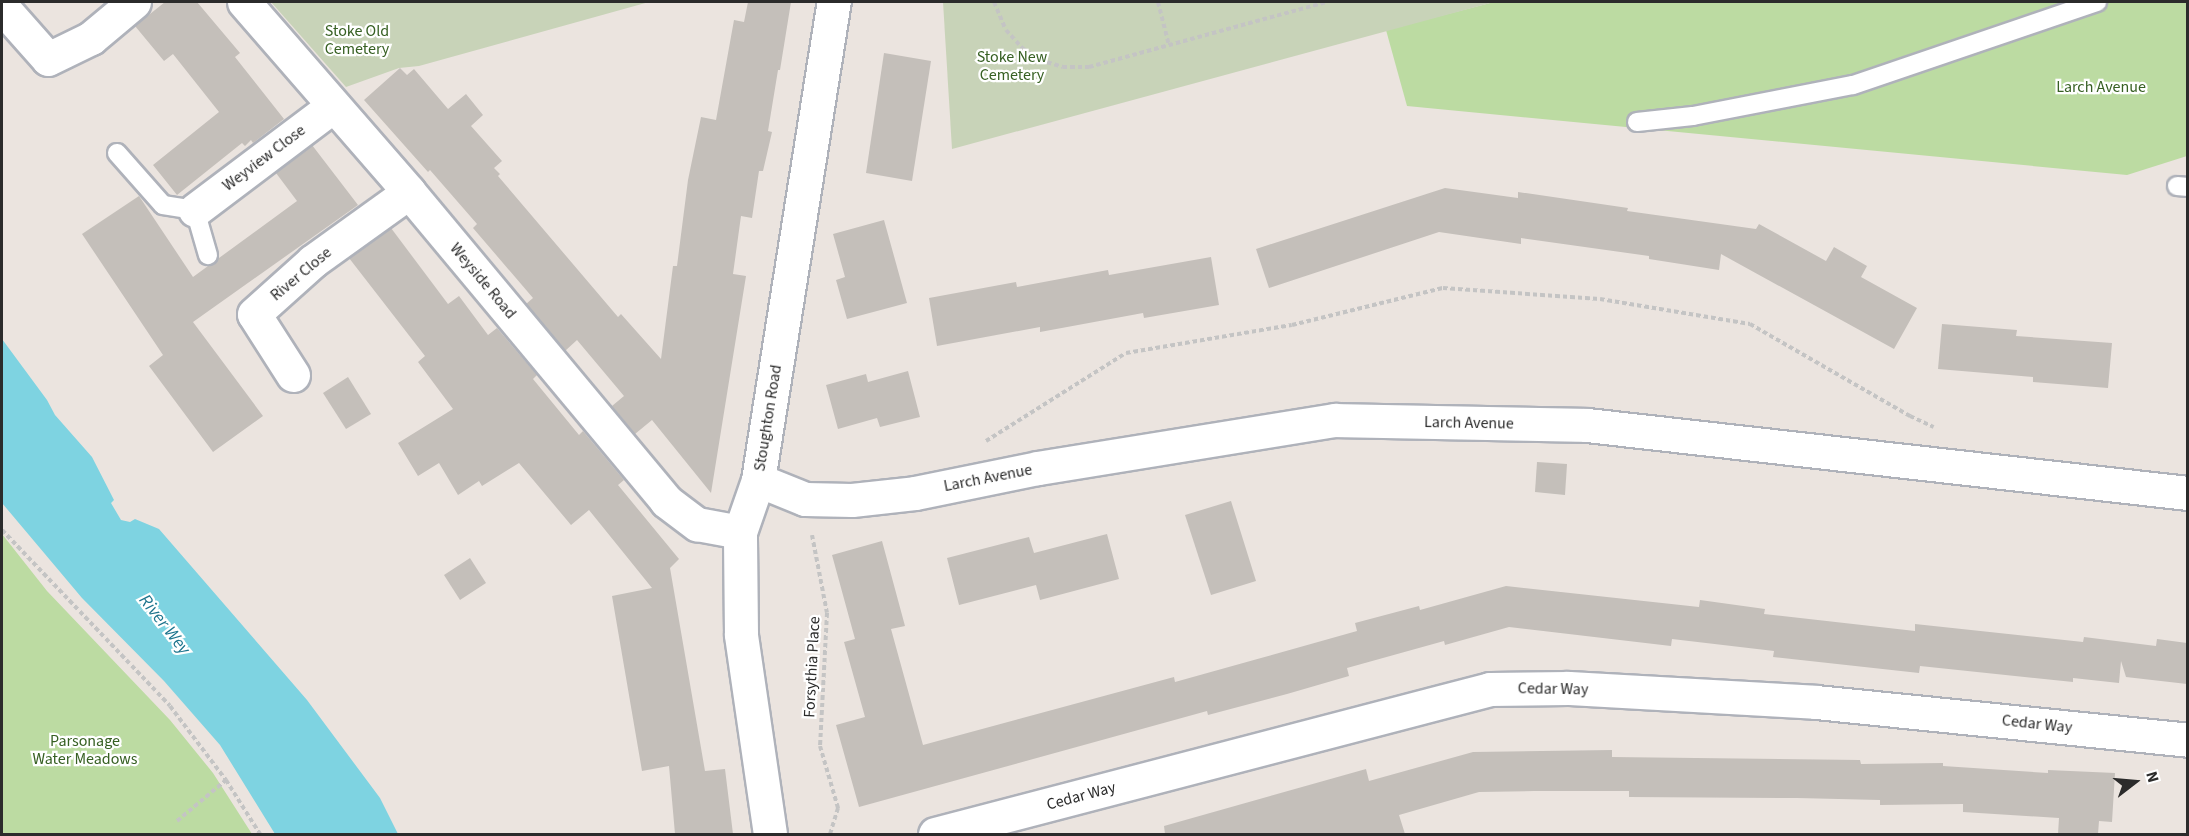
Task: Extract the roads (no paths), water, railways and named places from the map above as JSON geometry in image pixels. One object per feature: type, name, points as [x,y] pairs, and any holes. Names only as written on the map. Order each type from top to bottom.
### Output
[{"type":"street","points":[[2,6],[48,58],[91,38],[134,2]]},
{"type":"street","name":"Weyside Road","points":[[243,2],[409,192],[666,501],[697,524],[740,532]]},
{"type":"street","name":"Stoughton Road","points":[[771,834],[741,634],[740,532],[758,480],[834,2]]},
{"type":"street","name":"Weyview Close","points":[[195,210],[333,106]]},
{"type":"street","name":"River Close","points":[[293,375],[254,314],[313,261],[409,192]]},
{"type":"street","name":"Larch Avenue","points":[[758,480],[805,499],[852,500],[915,492],[1038,468],[1335,420],[1587,425],[2187,493]]},
{"type":"street","name":"Cedar Way","points":[[934,834],[1490,689],[1568,688],[1815,702],[2187,740]]},
{"type":"lane","points":[[1637,122],[1693,116],[1852,84],[2097,2]]},
{"type":"lane","points":[[117,153],[163,205],[195,210],[207,255]]},
{"type":"water","name":"River Wey","points":[[2,339],[47,400],[55,415],[92,457],[114,500],[111,503],[121,520],[130,522],[135,519],[159,529],[307,700],[380,798],[398,834],[275,834],[220,745],[164,681],[82,598],[2,503]]},
{"type":"park label","name":"Stoke Old Cemetery","points":[[357,40]]},
{"type":"park label","name":"Stoke New Cemetery","points":[[1012,66]]},
{"type":"park label","name":"Parsonage Water Meadows","points":[[85,750]]}]
